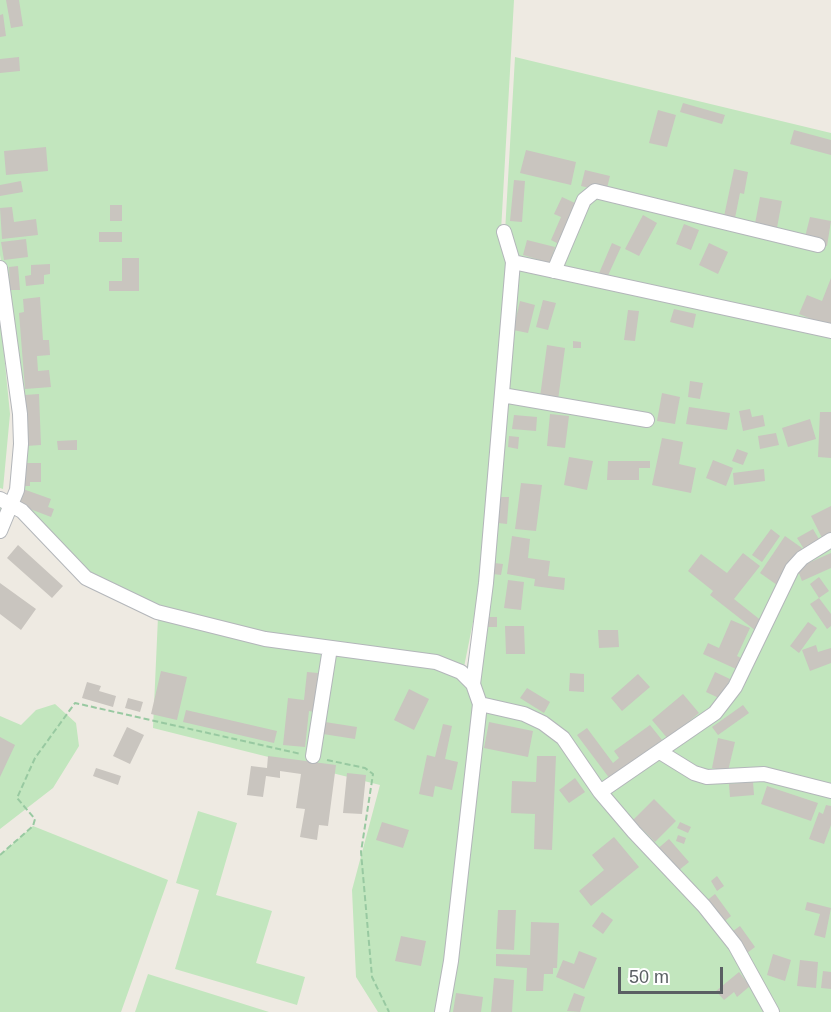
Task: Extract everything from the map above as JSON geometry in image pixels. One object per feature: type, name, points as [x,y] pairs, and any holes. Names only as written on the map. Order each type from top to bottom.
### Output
[{"type":"street","points":[[554,271],[584,200],[595,191],[818,245]]},
{"type":"street","points":[[473,684],[486,584],[513,262],[504,232]]},
{"type":"street","points":[[513,262],[831,331]]},
{"type":"street","points":[[0,268],[20,414],[19,476],[6,501],[0,531]]},
{"type":"street","points":[[502,395],[647,420]]},
{"type":"street","points":[[6,501],[22,511],[73,567],[98,586],[172,618],[265,639],[436,662],[461,672],[473,684],[480,704],[451,961],[442,1012]]},
{"type":"street","points":[[600,792],[715,713],[726,701],[792,569],[802,558],[831,540]]},
{"type":"street","points":[[313,756],[330,648]]},
{"type":"street","points":[[480,704],[524,714],[543,723],[563,738],[600,792],[634,832],[705,906],[735,945],[772,1012]]},
{"type":"street","points":[[660,752],[694,773],[707,777],[764,774],[831,791]]},
{"type":"path","points":[[0,855],[33,826],[35,819],[16,798],[35,758],[75,703],[365,768],[373,774],[361,852],[372,977],[389,1012]]},
{"type":"green space","points":[[0,0],[514,0],[501,231],[514,266],[480,587],[463,672],[435,664],[465,675],[484,587],[518,266],[505,232],[515,57],[831,133],[831,1012],[378,1012],[356,977],[352,890],[380,785],[153,728],[158,617],[89,583],[14,508],[0,518],[0,507],[13,507],[18,385],[0,255]]},
{"type":"green space","points":[[0,313],[10,414],[3,489],[0,488]]},
{"type":"green space","points":[[55,704],[76,723],[79,746],[53,788],[0,829],[0,716],[21,725],[36,710]]},
{"type":"green space","points":[[198,811],[237,823],[216,895],[272,911],[256,963],[305,977],[297,1005],[175,969],[199,890],[176,883]]},
{"type":"green space","points":[[33,826],[168,880],[121,1012],[0,1012],[0,855]]},
{"type":"green space","points":[[148,974],[269,1012],[135,1012]]},
{"type":"building","points":[[6,0],[19,0],[23,26],[11,28]]},
{"type":"building","points":[[3,14],[6,36],[0,37],[0,15]]},
{"type":"building","points":[[19,57],[20,71],[0,73],[0,59]]},
{"type":"building","points":[[683,103],[725,115],[722,124],[680,112]]},
{"type":"building","points":[[658,110],[676,115],[667,147],[649,143]]},
{"type":"building","points":[[794,130],[831,140],[831,155],[790,144]]},
{"type":"building","points":[[46,147],[48,171],[6,175],[4,151]]},
{"type":"building","points":[[526,150],[576,162],[571,185],[520,173]]},
{"type":"building","points":[[734,169],[748,172],[744,194],[740,193],[734,223],[723,221]]},
{"type":"building","points":[[585,170],[610,176],[606,192],[581,186]]},
{"type":"building","points":[[514,180],[525,181],[522,222],[510,221]]},
{"type":"building","points":[[21,181],[23,192],[0,196],[0,185]]},
{"type":"building","points":[[562,197],[577,204],[559,244],[551,240],[561,217],[554,214]]},
{"type":"building","points":[[760,197],[782,201],[776,233],[754,229]]},
{"type":"building","points":[[110,205],[122,205],[122,221],[110,221]]},
{"type":"building","points":[[12,207],[14,222],[36,219],[38,235],[2,239],[0,208]]},
{"type":"building","points":[[643,215],[657,223],[639,256],[625,249]]},
{"type":"building","points":[[810,217],[831,221],[827,246],[804,241]]},
{"type":"building","points":[[684,224],[699,230],[691,250],[676,244]]},
{"type":"building","points":[[99,232],[122,232],[122,242],[99,242]]},
{"type":"building","points":[[26,239],[28,257],[4,260],[1,242]]},
{"type":"building","points":[[527,240],[555,247],[550,263],[523,255]]},
{"type":"building","points":[[612,243],[621,247],[605,282],[597,278]]},
{"type":"building","points":[[709,243],[728,252],[718,274],[699,265]]},
{"type":"building","points":[[122,258],[139,258],[139,291],[109,291],[109,281],[122,281]]},
{"type":"building","points":[[50,264],[50,274],[44,275],[44,284],[26,286],[25,276],[31,275],[31,265]]},
{"type":"building","points":[[18,266],[20,290],[10,290],[9,267]]},
{"type":"building","points":[[831,278],[831,327],[799,314],[807,295],[822,301]]},
{"type":"building","points":[[40,297],[43,340],[49,340],[50,355],[37,356],[38,371],[49,370],[51,387],[25,389],[19,313],[24,312],[23,299]]},
{"type":"building","points":[[543,300],[556,303],[548,330],[536,327]]},
{"type":"building","points":[[520,301],[535,305],[528,333],[513,330]]},
{"type":"building","points":[[674,309],[696,314],[693,328],[670,322]]},
{"type":"building","points":[[628,310],[639,311],[635,341],[624,340]]},
{"type":"building","points":[[573,341],[581,342],[581,348],[573,348]]},
{"type":"building","points":[[547,345],[565,348],[558,400],[540,397]]},
{"type":"building","points":[[690,381],[703,383],[700,399],[688,397]]},
{"type":"building","points":[[662,393],[680,397],[675,424],[657,421]]},
{"type":"building","points":[[39,394],[41,445],[26,446],[24,395]]},
{"type":"building","points":[[689,407],[730,413],[727,430],[686,424]]},
{"type":"building","points":[[750,409],[752,417],[763,415],[765,426],[743,431],[739,411]]},
{"type":"building","points":[[820,412],[831,412],[831,458],[818,457]]},
{"type":"building","points":[[550,414],[569,416],[565,448],[547,446]]},
{"type":"building","points":[[514,415],[537,417],[536,431],[512,429]]},
{"type":"building","points":[[810,419],[816,439],[788,447],[782,428]]},
{"type":"building","points":[[776,433],[779,445],[760,449],[758,436]]},
{"type":"building","points":[[509,436],[519,437],[518,449],[508,447]]},
{"type":"building","points":[[662,438],[683,442],[679,464],[696,468],[691,493],[652,485]]},
{"type":"building","points":[[77,440],[77,450],[58,450],[57,441]]},
{"type":"building","points":[[737,449],[748,453],[743,465],[732,461]]},
{"type":"building","points":[[569,457],[593,461],[587,490],[564,485]]},
{"type":"building","points":[[713,460],[733,468],[726,486],[706,478]]},
{"type":"building","points":[[608,461],[650,461],[650,468],[639,468],[639,480],[607,480]]},
{"type":"building","points":[[21,463],[41,463],[41,482],[30,482],[30,486],[21,486]]},
{"type":"building","points":[[764,469],[765,481],[734,485],[733,473]]},
{"type":"building","points":[[521,483],[542,485],[536,531],[515,529]]},
{"type":"building","points":[[23,489],[51,499],[48,507],[54,509],[51,517],[17,504]]},
{"type":"building","points":[[500,497],[509,497],[507,524],[498,523]]},
{"type":"building","points":[[831,506],[831,533],[822,538],[811,516]]},
{"type":"building","points":[[771,529],[780,536],[762,562],[752,555]]},
{"type":"building","points":[[813,529],[820,541],[804,549],[797,538]]},
{"type":"building","points":[[512,536],[530,539],[528,558],[550,561],[548,576],[565,578],[564,590],[534,586],[535,579],[507,574]]},
{"type":"building","points":[[785,536],[802,548],[777,585],[760,573]]},
{"type":"building","points":[[18,545],[63,586],[52,598],[7,558]]},
{"type":"building","points":[[743,553],[760,566],[734,599],[763,622],[756,631],[710,595],[713,591],[688,571],[701,554],[727,573]]},
{"type":"building","points":[[831,553],[831,568],[802,581],[797,568]]},
{"type":"building","points":[[494,563],[503,564],[501,575],[493,574]]},
{"type":"building","points":[[819,577],[829,591],[819,598],[810,584]]},
{"type":"building","points":[[508,580],[524,582],[521,610],[504,608]]},
{"type":"building","points":[[0,583],[36,609],[21,630],[0,614]]},
{"type":"building","points":[[819,598],[831,614],[831,626],[827,629],[810,604]]},
{"type":"building","points":[[487,617],[497,617],[497,627],[487,627]]},
{"type":"building","points":[[731,620],[750,628],[737,656],[741,658],[736,669],[703,654],[708,643],[719,648]]},
{"type":"building","points":[[808,622],[817,628],[799,653],[790,646]]},
{"type":"building","points":[[505,626],[524,626],[525,654],[506,654]]},
{"type":"building","points":[[598,630],[618,630],[619,647],[599,648]]},
{"type":"building","points":[[816,645],[818,652],[831,648],[831,663],[810,671],[802,650]]},
{"type":"building","points":[[161,671],[187,677],[177,720],[151,714]]},
{"type":"building","points":[[307,672],[318,673],[314,712],[309,711],[305,747],[283,745],[288,698],[304,700]]},
{"type":"building","points":[[715,672],[730,679],[721,699],[706,692]]},
{"type":"building","points":[[570,673],[584,674],[584,692],[569,691]]},
{"type":"building","points":[[638,674],[650,687],[622,711],[611,698]]},
{"type":"building","points":[[87,682],[101,686],[99,691],[116,696],[113,707],[82,698]]},
{"type":"building","points":[[527,688],[550,702],[544,713],[520,698]]},
{"type":"building","points":[[409,689],[429,699],[414,730],[394,720]]},
{"type":"building","points":[[683,694],[699,713],[668,739],[652,720]]},
{"type":"building","points":[[128,698],[143,702],[140,712],[125,708]]},
{"type":"building","points":[[743,705],[749,713],[718,735],[712,727]]},
{"type":"building","points":[[186,710],[277,731],[274,743],[183,722]]},
{"type":"building","points":[[325,722],[357,727],[355,739],[323,734]]},
{"type":"building","points":[[489,722],[533,731],[528,757],[484,748]]},
{"type":"building","points":[[443,724],[452,726],[445,759],[458,762],[452,790],[435,786],[433,797],[419,794],[427,755],[435,757]]},
{"type":"building","points":[[650,725],[662,740],[610,779],[577,735],[587,728],[613,763],[619,758],[614,751]]},
{"type":"building","points":[[127,727],[144,735],[130,764],[113,756]]},
{"type":"building","points":[[0,737],[15,745],[0,777]]},
{"type":"building","points":[[718,738],[735,742],[728,771],[712,768]]},
{"type":"building","points":[[268,756],[336,765],[328,826],[319,825],[317,840],[300,837],[305,809],[296,808],[301,774],[280,771],[280,778],[266,776],[263,797],[247,795],[251,766],[267,768]]},
{"type":"building","points":[[537,756],[556,756],[552,850],[534,849],[535,814],[511,813],[512,781],[536,782]]},
{"type":"building","points":[[96,768],[121,776],[118,785],[93,776]]},
{"type":"building","points":[[347,773],[366,775],[362,814],[343,813]]},
{"type":"building","points":[[575,778],[585,792],[569,803],[559,790]]},
{"type":"building","points":[[753,782],[754,795],[730,797],[729,784]]},
{"type":"building","points":[[767,786],[818,803],[811,821],[761,804]]},
{"type":"building","points":[[654,799],[676,821],[655,842],[633,820]]},
{"type":"building","points":[[826,805],[831,806],[831,825],[824,844],[809,839],[819,812],[823,814]]},
{"type":"building","points":[[382,822],[409,830],[403,848],[376,840]]},
{"type":"building","points":[[680,822],[691,827],[688,833],[677,828]]},
{"type":"building","points":[[678,835],[686,838],[684,844],[676,841]]},
{"type":"building","points":[[614,837],[639,867],[591,906],[579,891],[604,870],[592,855]]},
{"type":"building","points":[[669,839],[689,862],[674,874],[655,851]]},
{"type":"building","points":[[717,876],[724,886],[717,891],[711,881]]},
{"type":"building","points":[[715,894],[731,916],[721,924],[705,902]]},
{"type":"building","points":[[807,902],[831,908],[825,938],[814,935],[820,914],[805,910]]},
{"type":"building","points":[[498,910],[516,910],[514,950],[496,949]]},
{"type":"building","points":[[602,912],[613,920],[603,934],[592,926]]},
{"type":"building","points":[[531,922],[559,923],[557,968],[553,968],[553,974],[544,974],[543,991],[526,991],[527,968],[496,966],[496,954],[530,955]]},
{"type":"building","points":[[740,926],[755,947],[743,956],[729,934]]},
{"type":"building","points":[[401,936],[426,941],[421,966],[395,961]]},
{"type":"building","points":[[579,951],[597,958],[584,989],[556,977],[563,960],[574,964]]},
{"type":"building","points":[[773,954],[791,960],[785,981],[767,975]]},
{"type":"building","points":[[800,960],[818,962],[816,988],[797,986]]},
{"type":"building","points":[[823,971],[831,972],[831,989],[821,988]]},
{"type":"building","points":[[739,972],[750,986],[737,997],[734,992],[724,1000],[716,991]]},
{"type":"building","points":[[494,978],[514,980],[512,1012],[491,1012]]},
{"type":"building","points":[[456,993],[483,997],[481,1012],[453,1012]]},
{"type":"building","points":[[574,993],[585,997],[580,1012],[567,1011]]}]
